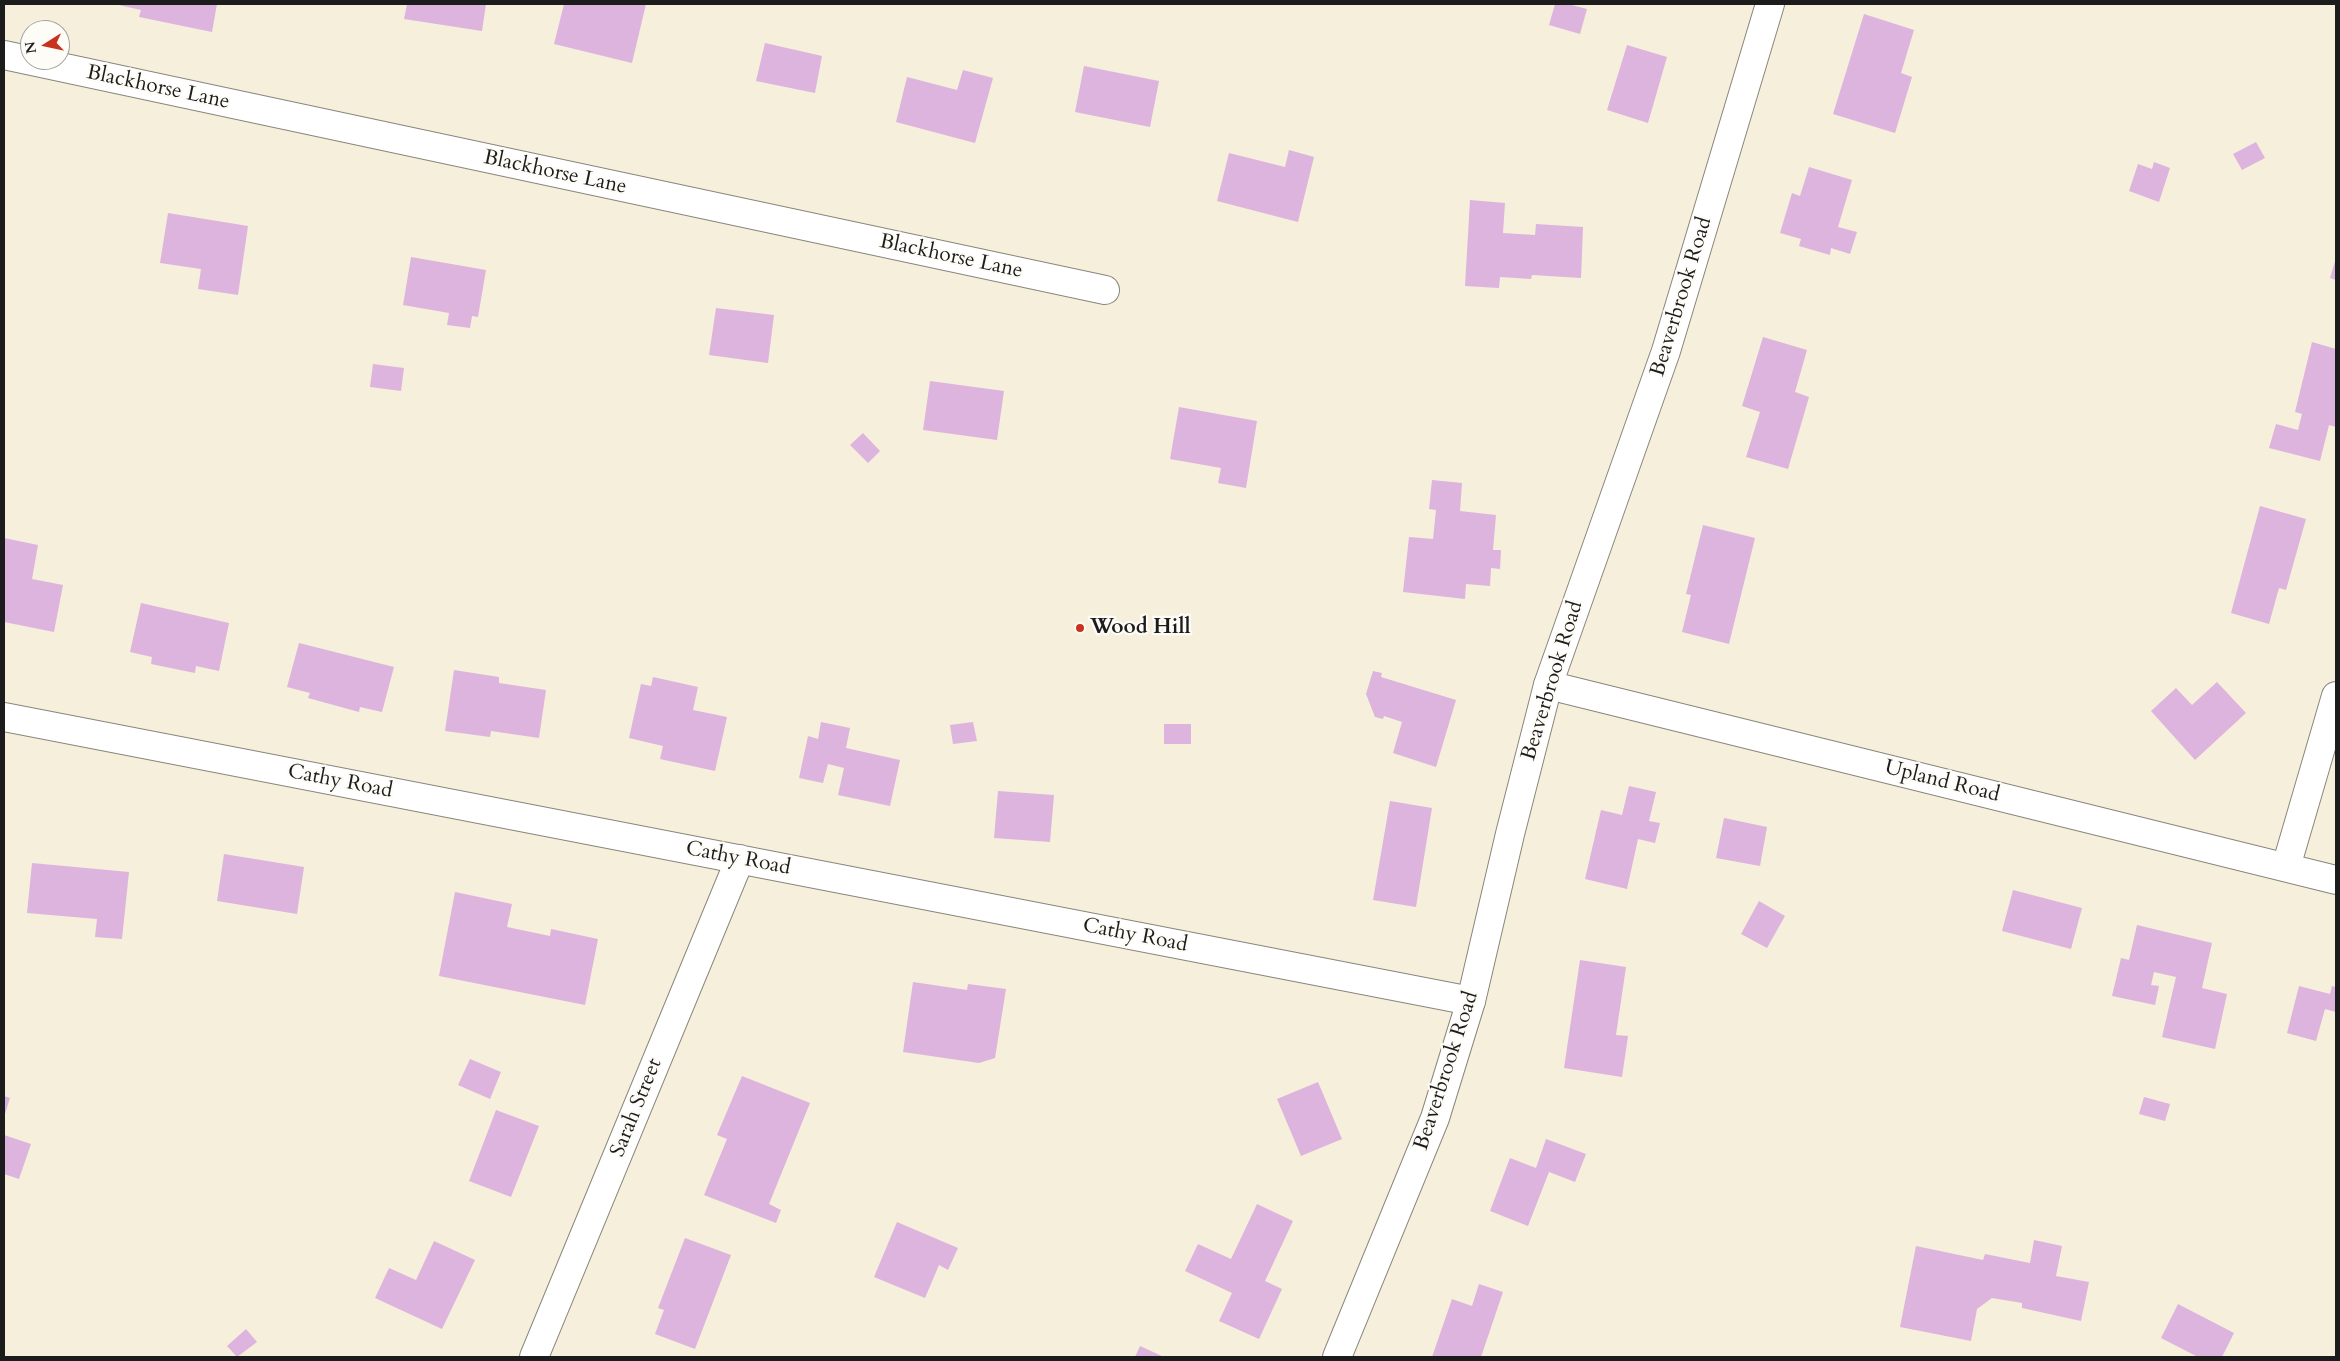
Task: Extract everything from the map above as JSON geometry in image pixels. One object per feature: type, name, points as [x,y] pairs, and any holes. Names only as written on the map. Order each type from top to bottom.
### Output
[{"type":"street","name":"Beaverbrook Road","points":[[1337,1357],[1435,1118],[1471,1001],[1510,834],[1548,685],[1666,351],[1770,4]]},
{"type":"street","name":"Blackhorse Lane","points":[[4,55],[1105,290]]},
{"type":"street","name":"Upland Road","points":[[1548,685],[2336,880]]},
{"type":"street","points":[[2286,867],[2336,696]]},
{"type":"street","name":"Cathy Road","points":[[4,717],[1471,1001]]},
{"type":"street","name":"Sarah Street","points":[[534,1357],[740,859]]},
{"type":"building","points":[[114,4],[217,4],[212,32],[139,17],[141,10]]},
{"type":"building","points":[[407,4],[486,4],[482,31],[404,19]]},
{"type":"building","points":[[564,4],[646,4],[632,63],[554,44]]},
{"type":"building","points":[[1555,4],[1568,4],[1587,9],[1580,34],[1549,25]]},
{"type":"building","points":[[1864,14],[1914,30],[1901,73],[1912,77],[1895,133],[1833,114]]},
{"type":"building","points":[[765,43],[822,56],[815,93],[756,81]]},
{"type":"building","points":[[1627,45],[1667,57],[1648,123],[1607,110]]},
{"type":"building","points":[[1084,66],[1159,81],[1150,127],[1075,112]]},
{"type":"building","points":[[963,70],[993,78],[975,143],[896,122],[907,77],[957,90]]},
{"type":"building","points":[[2256,142],[2265,158],[2242,170],[2233,154]]},
{"type":"building","points":[[1289,150],[1314,157],[1298,222],[1217,201],[1229,153],[1285,167]]},
{"type":"building","points":[[2154,162],[2170,168],[2159,202],[2129,191],[2138,164],[2152,169]]},
{"type":"building","points":[[1809,167],[1852,180],[1838,227],[1857,232],[1850,254],[1831,248],[1830,255],[1799,246],[1801,239],[1780,233],[1792,193],[1800,196]]},
{"type":"building","points":[[1470,200],[1505,203],[1503,233],[1535,235],[1536,224],[1583,227],[1581,278],[1532,275],[1531,279],[1500,277],[1499,288],[1465,286]]},
{"type":"building","points":[[168,213],[248,226],[238,295],[198,289],[201,269],[160,263]]},
{"type":"building","points":[[411,257],[486,270],[478,317],[472,316],[470,328],[447,325],[449,313],[403,305]]},
{"type":"building","points":[[2336,258],[2336,280],[2330,278]]},
{"type":"building","points":[[716,308],[774,315],[768,363],[709,355]]},
{"type":"building","points":[[1763,337],[1807,350],[1795,392],[1809,397],[1788,469],[1746,457],[1760,412],[1742,406]]},
{"type":"building","points":[[2312,342],[2336,349],[2336,427],[2329,425],[2320,461],[2269,448],[2276,424],[2298,430],[2302,414],[2295,412]]},
{"type":"building","points":[[373,364],[404,368],[401,391],[370,387]]},
{"type":"building","points":[[930,381],[1004,391],[997,440],[923,430]]},
{"type":"building","points":[[1179,407],[1257,421],[1246,488],[1218,483],[1221,468],[1170,459]]},
{"type":"building","points":[[863,433],[880,451],[868,463],[850,445]]},
{"type":"building","points":[[1432,480],[1462,483],[1460,511],[1496,515],[1493,550],[1501,550],[1500,569],[1491,568],[1490,586],[1466,584],[1465,599],[1403,592],[1409,537],[1433,539],[1436,510],[1429,509]]},
{"type":"building","points":[[2260,506],[2306,519],[2286,590],[2279,588],[2269,624],[2231,613]]},
{"type":"building","points":[[1703,525],[1755,538],[1729,644],[1682,632],[1691,595],[1686,594]]},
{"type":"building","points":[[4,538],[38,545],[32,579],[63,585],[54,632],[4,622]]},
{"type":"building","points":[[141,603],[229,623],[219,671],[196,666],[195,673],[151,664],[152,657],[130,652]]},
{"type":"building","points":[[299,643],[394,667],[382,712],[360,707],[359,712],[308,698],[310,693],[287,687]]},
{"type":"building","points":[[454,670],[499,677],[499,683],[546,690],[539,738],[491,731],[490,737],[445,731]]},
{"type":"building","points":[[1373,671],[1382,673],[1381,677],[1456,700],[1436,767],[1393,753],[1402,722],[1384,716],[1383,719],[1375,717],[1366,694]]},
{"type":"building","points":[[653,677],[698,687],[693,710],[727,717],[715,771],[660,759],[663,746],[629,738],[641,684],[651,686]]},
{"type":"building","points":[[2217,682],[2246,713],[2195,760],[2151,711],[2176,688],[2192,705]]},
{"type":"building","points":[[821,722],[850,728],[846,748],[900,760],[890,806],[838,795],[844,768],[828,764],[823,783],[799,778],[808,736],[818,739]]},
{"type":"building","points":[[973,722],[977,741],[953,744],[950,725]]},
{"type":"building","points":[[1164,724],[1191,724],[1191,744],[1164,744]]},
{"type":"building","points":[[1629,786],[1656,792],[1649,821],[1660,823],[1655,843],[1638,839],[1627,889],[1585,879],[1601,810],[1622,815]]},
{"type":"building","points":[[998,791],[1054,795],[1050,842],[994,838]]},
{"type":"building","points":[[1390,801],[1432,808],[1416,907],[1373,900]]},
{"type":"building","points":[[1724,818],[1767,827],[1760,866],[1716,858]]},
{"type":"building","points":[[224,854],[304,867],[297,914],[217,901]]},
{"type":"building","points":[[32,863],[129,872],[122,939],[95,937],[97,919],[27,913]]},
{"type":"building","points":[[2013,890],[2082,908],[2071,949],[2002,931]]},
{"type":"building","points":[[455,892],[512,904],[507,927],[550,936],[551,929],[598,939],[585,1005],[439,976]]},
{"type":"building","points":[[1759,901],[1785,916],[1767,948],[1741,934]]},
{"type":"building","points":[[2137,925],[2212,943],[2202,988],[2227,994],[2215,1049],[2162,1037],[2176,977],[2154,972],[2151,985],[2159,986],[2155,1005],[2112,996],[2121,958],[2129,960]]},
{"type":"building","points":[[1580,960],[1626,967],[1616,1035],[1628,1036],[1622,1077],[1564,1068]]},
{"type":"building","points":[[913,982],[967,990],[968,984],[1006,989],[995,1058],[979,1063],[903,1052]]},
{"type":"building","points":[[2299,986],[2330,994],[2332,986],[2336,987],[2336,1012],[2325,1009],[2316,1041],[2287,1033]]},
{"type":"building","points":[[470,1059],[501,1072],[490,1099],[458,1085]]},
{"type":"building","points":[[742,1076],[810,1103],[769,1204],[781,1210],[776,1223],[704,1195],[727,1139],[717,1135]]},
{"type":"building","points":[[1318,1082],[1342,1139],[1301,1156],[1277,1099]]},
{"type":"building","points":[[4,1096],[10,1098],[4,1117]]},
{"type":"building","points":[[2144,1097],[2170,1104],[2165,1121],[2139,1114]]},
{"type":"building","points":[[496,1110],[539,1126],[511,1197],[469,1181]]},
{"type":"building","points":[[4,1135],[31,1144],[19,1179],[4,1174]]},
{"type":"building","points":[[1546,1139],[1586,1154],[1575,1182],[1549,1172],[1528,1226],[1490,1211],[1510,1158],[1536,1168]]},
{"type":"building","points":[[1257,1204],[1293,1221],[1265,1281],[1282,1289],[1259,1339],[1219,1321],[1232,1293],[1185,1271],[1198,1244],[1231,1259]]},
{"type":"building","points":[[897,1222],[958,1248],[948,1270],[939,1265],[925,1298],[874,1277]]},
{"type":"building","points":[[685,1238],[731,1255],[695,1349],[655,1334],[664,1310],[658,1308]]},
{"type":"building","points":[[2034,1240],[2062,1246],[2056,1276],[2089,1282],[2081,1321],[2022,1308],[2022,1303],[1992,1298],[1977,1309],[1971,1341],[1900,1327],[1916,1246],[1983,1260],[1985,1254],[2030,1263]]},
{"type":"building","points":[[434,1241],[475,1260],[442,1329],[375,1298],[389,1268],[416,1280]]},
{"type":"building","points":[[1479,1284],[1503,1292],[1481,1357],[1432,1357],[1452,1299],[1472,1306]]},
{"type":"building","points":[[2178,1304],[2234,1333],[2222,1357],[2198,1357],[2161,1338]]},
{"type":"building","points":[[246,1329],[257,1342],[237,1357],[227,1346]]},
{"type":"building","points":[[1140,1346],[1164,1357],[1135,1357]]},
{"type":"place","name":"Wood Hill","points":[[1080,628]]}]
